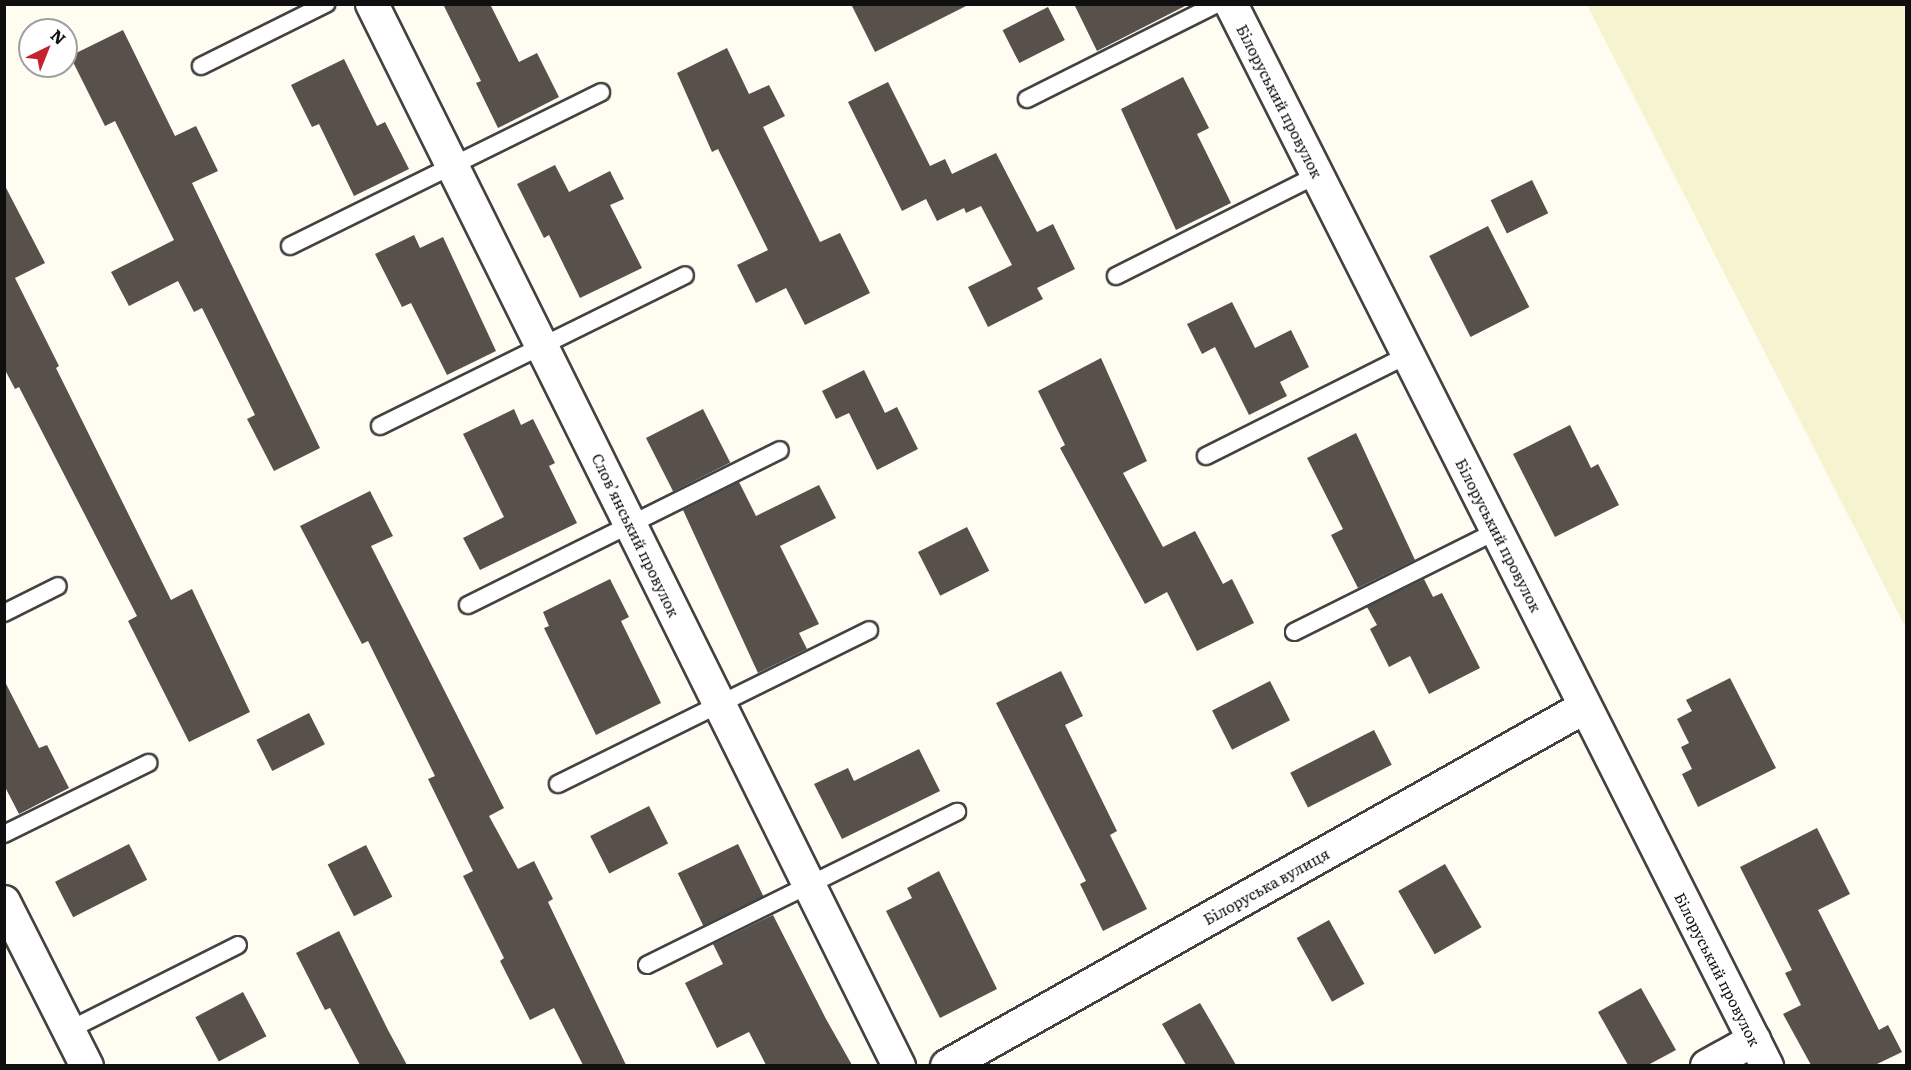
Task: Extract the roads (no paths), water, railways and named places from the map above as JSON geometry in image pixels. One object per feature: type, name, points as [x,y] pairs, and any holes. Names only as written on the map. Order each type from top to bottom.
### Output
[{"type":"street","name":"Слов’янський провулок","points":[[372,4],[899,1065]]},
{"type":"street","name":"Білоруський провулок","points":[[1231,4],[1760,1053]]},
{"type":"street","name":"Білоруська вулиця","points":[[947,1065],[1585,706]]},
{"type":"street","points":[[4,902],[87,1065]]},
{"type":"street","points":[[1707,1065],[1760,1053]]},
{"type":"lane","points":[[201,66],[326,4]]},
{"type":"lane","points":[[1027,99],[1217,4]]},
{"type":"lane","points":[[290,246],[602,92]]},
{"type":"lane","points":[[1116,276],[1317,175]]},
{"type":"lane","points":[[380,426],[685,274]]},
{"type":"lane","points":[[1206,456],[1408,356]]},
{"type":"lane","points":[[468,604],[780,450]]},
{"type":"lane","points":[[1294,632],[1497,531]]},
{"type":"lane","points":[[4,613],[58,586]]},
{"type":"lane","points":[[558,784],[869,630]]},
{"type":"lane","points":[[4,834],[148,763]]},
{"type":"lane","points":[[647,964],[957,812]]},
{"type":"lane","points":[[69,1030],[238,945]]}]
